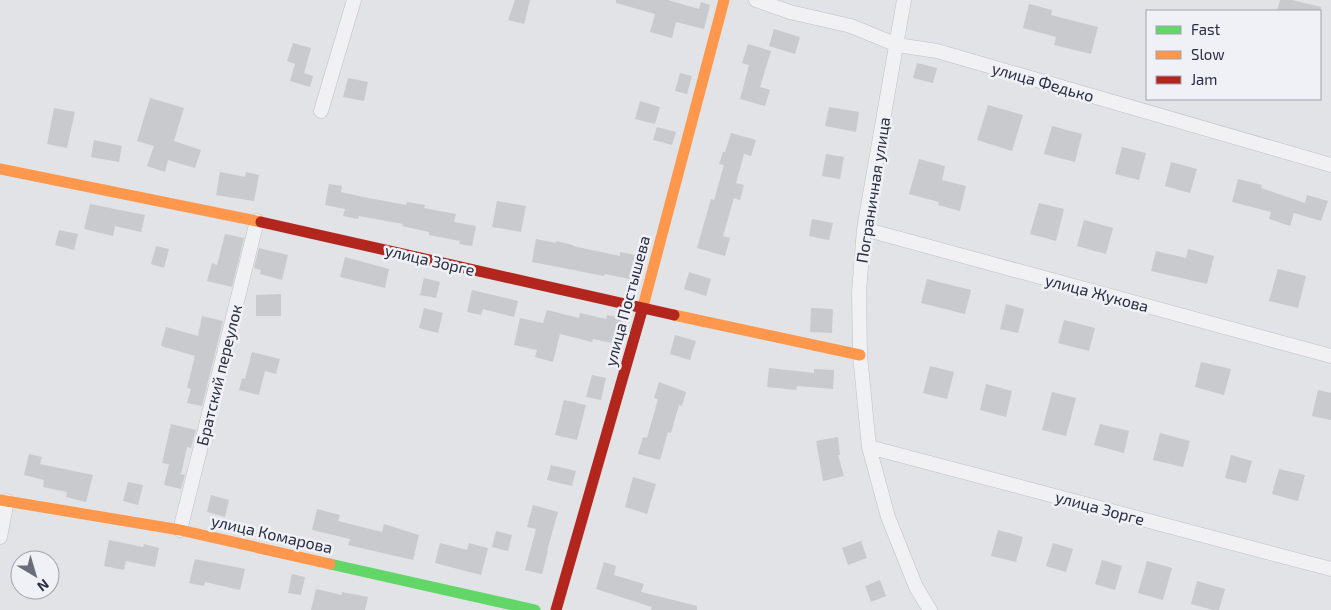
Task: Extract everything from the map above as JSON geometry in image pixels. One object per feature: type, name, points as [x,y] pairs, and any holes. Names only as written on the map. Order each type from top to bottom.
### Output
[{"type":"street","points":[[321,111],[354,0]]},
{"type":"street","name":"улица Постышева","points":[[556,610],[643,308],[724,0]]},
{"type":"street","name":"улица Федько","points":[[756,0],[790,12],[851,26],[897,45],[937,51],[1331,165]]},
{"type":"street","name":"Пограничная улица","points":[[904,0],[864,229],[858,292],[860,355],[869,447],[888,517],[916,587],[930,610]]},
{"type":"street","name":"улица Зорге","points":[[0,169],[257,221],[860,355]]},
{"type":"street","name":"Братский переулок","points":[[180,530],[257,221]]},
{"type":"street","name":"улица Жукова","points":[[864,229],[1331,356]]},
{"type":"street","name":"улица Зорге","points":[[869,447],[1331,569]]},
{"type":"street","points":[[0,537],[4,501]]},
{"type":"street","name":"улица Комарова","points":[[4,501],[180,530],[535,610]]},
{"type":"building","points":[[515,0],[530,0],[524,24],[508,20]]},
{"type":"building","points":[[616,0],[668,0],[699,9],[701,2],[710,5],[704,29],[676,22],[672,38],[650,32],[655,14],[616,3]]},
{"type":"building","points":[[1280,0],[1292,0],[1321,7],[1320,10],[1277,10]]},
{"type":"building","points":[[1029,4],[1052,10],[1051,15],[1098,27],[1091,54],[1054,45],[1056,37],[1023,28]]},
{"type":"building","points":[[774,29],[800,37],[795,54],[769,46]]},
{"type":"building","points":[[293,43],[311,48],[304,73],[313,76],[310,87],[290,81],[295,64],[287,61]]},
{"type":"building","points":[[748,44],[771,51],[760,87],[770,90],[765,106],[740,99],[749,65],[742,63]]},
{"type":"building","points":[[917,63],[937,68],[933,83],[913,78]]},
{"type":"building","points":[[680,73],[692,76],[687,94],[675,91]]},
{"type":"building","points":[[348,78],[368,82],[364,101],[343,97]]},
{"type":"building","points":[[150,98],[184,108],[174,141],[201,150],[195,168],[168,160],[165,172],[147,166],[154,146],[137,141]]},
{"type":"building","points":[[640,101],[660,107],[655,124],[635,119]]},
{"type":"building","points":[[988,105],[1023,115],[1012,151],[977,140]]},
{"type":"building","points":[[829,107],[859,112],[856,132],[825,126]]},
{"type":"building","points":[[54,108],[75,112],[67,148],[47,144]]},
{"type":"building","points":[[1052,126],[1082,134],[1075,162],[1044,154]]},
{"type":"building","points":[[657,127],[676,132],[672,145],[653,140]]},
{"type":"building","points":[[731,133],[756,140],[751,156],[744,154],[736,183],[744,185],[740,200],[734,198],[723,236],[730,238],[725,256],[697,248],[711,199],[714,200],[724,165],[719,164]]},
{"type":"building","points":[[94,140],[122,146],[119,162],[91,157]]},
{"type":"building","points":[[1122,147],[1146,153],[1139,180],[1115,174]]},
{"type":"building","points":[[826,154],[844,157],[840,179],[822,176]]},
{"type":"building","points":[[919,159],[945,166],[942,180],[966,186],[960,211],[938,205],[939,202],[909,194]]},
{"type":"building","points":[[1171,162],[1197,169],[1190,193],[1165,186]]},
{"type":"building","points":[[220,172],[245,177],[246,172],[259,175],[254,201],[216,195]]},
{"type":"building","points":[[1238,179],[1262,185],[1261,188],[1305,203],[1307,195],[1328,201],[1321,221],[1294,213],[1290,226],[1269,219],[1271,212],[1232,202]]},
{"type":"building","points":[[329,184],[342,186],[341,192],[406,205],[407,202],[425,205],[424,208],[456,214],[454,222],[476,226],[472,246],[459,244],[460,241],[429,235],[429,232],[402,226],[403,224],[359,216],[358,219],[343,216],[345,209],[325,205]]},
{"type":"building","points":[[497,201],[526,206],[521,232],[492,227]]},
{"type":"building","points":[[1039,203],[1064,209],[1056,241],[1030,234]]},
{"type":"building","points":[[90,204],[145,215],[141,232],[115,226],[113,236],[84,229]]},
{"type":"building","points":[[812,219],[833,223],[829,240],[809,236]]},
{"type":"building","points":[[1084,220],[1113,228],[1106,254],[1077,246]]},
{"type":"building","points":[[59,230],[78,234],[74,250],[55,245]]},
{"type":"building","points":[[225,234],[244,238],[232,287],[207,281],[212,263],[217,265]]},
{"type":"building","points":[[536,239],[556,243],[556,241],[620,256],[620,252],[635,255],[630,279],[532,262]]},
{"type":"building","points":[[156,246],[169,249],[164,268],[151,264]]},
{"type":"building","points":[[259,248],[288,255],[282,280],[260,274],[261,270],[254,268]]},
{"type":"building","points":[[1188,249],[1214,256],[1207,284],[1151,271],[1156,251],[1186,258]]},
{"type":"building","points":[[345,257],[389,269],[385,288],[340,277]]},
{"type":"building","points":[[1278,269],[1306,276],[1298,308],[1269,301]]},
{"type":"building","points":[[689,272],[711,279],[706,296],[684,289]]},
{"type":"building","points":[[424,278],[440,282],[436,298],[420,295]]},
{"type":"building","points":[[927,279],[971,290],[965,314],[921,303]]},
{"type":"building","points":[[472,290],[518,301],[514,317],[483,309],[481,315],[467,312]]},
{"type":"building","points":[[281,294],[281,316],[256,316],[256,295]]},
{"type":"building","points":[[1006,304],[1024,309],[1018,333],[1000,329]]},
{"type":"building","points":[[424,308],[443,313],[438,333],[419,328]]},
{"type":"building","points":[[811,308],[833,309],[832,333],[810,332]]},
{"type":"building","points":[[547,310],[579,318],[580,313],[606,319],[607,315],[623,318],[617,344],[593,339],[592,342],[560,334],[553,362],[535,357],[537,350],[514,345],[520,318],[543,323]]},
{"type":"building","points":[[202,316],[223,321],[202,406],[187,403],[191,389],[187,388],[195,356],[161,346],[166,327],[198,336]]},
{"type":"building","points":[[1064,320],[1095,328],[1089,351],[1058,343]]},
{"type":"building","points":[[675,335],[696,341],[690,360],[670,354]]},
{"type":"building","points":[[252,352],[280,359],[276,374],[265,371],[259,395],[239,390],[242,378],[245,379]]},
{"type":"building","points":[[1201,362],[1231,369],[1224,395],[1195,387]]},
{"type":"building","points":[[930,366],[954,372],[947,399],[923,393]]},
{"type":"building","points":[[769,368],[814,373],[814,369],[834,370],[833,389],[797,386],[796,390],[767,387]]},
{"type":"building","points":[[592,375],[606,378],[601,400],[586,397]]},
{"type":"building","points":[[659,382],[686,392],[682,406],[679,405],[671,433],[668,432],[660,460],[638,454],[643,437],[647,438],[658,399],[654,398]]},
{"type":"building","points":[[986,384],[1012,391],[1006,417],[980,410]]},
{"type":"building","points":[[1318,390],[1331,393],[1331,420],[1312,416]]},
{"type":"building","points":[[1052,392],[1076,398],[1066,436],[1042,430]]},
{"type":"building","points":[[564,400],[586,405],[577,440],[555,435]]},
{"type":"building","points":[[171,424],[196,430],[191,448],[187,447],[181,474],[185,475],[181,489],[164,485],[169,464],[162,463]]},
{"type":"building","points":[[1100,424],[1129,431],[1124,453],[1094,445]]},
{"type":"building","points":[[1160,433],[1190,441],[1183,467],[1153,460]]},
{"type":"building","points":[[838,437],[840,455],[838,455],[844,476],[823,481],[816,441]]},
{"type":"building","points":[[29,454],[42,457],[40,464],[93,475],[86,502],[66,497],[67,492],[43,487],[44,480],[24,475]]},
{"type":"building","points":[[1231,455],[1252,461],[1246,483],[1225,478]]},
{"type":"building","points":[[551,465],[576,471],[572,486],[547,480]]},
{"type":"building","points":[[1279,469],[1305,475],[1298,501],[1272,494]]},
{"type":"building","points":[[633,477],[656,484],[647,514],[625,507]]},
{"type":"building","points":[[128,482],[143,485],[138,505],[123,501]]},
{"type":"building","points":[[211,495],[229,500],[225,517],[207,512]]},
{"type":"building","points":[[533,505],[558,512],[542,574],[525,570],[536,529],[527,527]]},
{"type":"building","points":[[317,509],[340,515],[338,521],[382,532],[384,524],[419,535],[413,560],[348,545],[350,539],[312,530]]},
{"type":"building","points":[[998,530],[1023,537],[1016,562],[991,556]]},
{"type":"building","points":[[496,531],[512,535],[508,551],[492,547]]},
{"type":"building","points":[[109,540],[143,547],[144,544],[159,548],[155,567],[126,561],[124,570],[104,566]]},
{"type":"building","points":[[861,541],[867,558],[848,565],[842,548]]},
{"type":"building","points":[[440,543],[467,550],[469,543],[488,548],[481,575],[435,563]]},
{"type":"building","points":[[1053,543],[1073,549],[1066,572],[1046,566]]},
{"type":"building","points":[[195,559],[245,569],[240,590],[205,582],[204,586],[189,583]]},
{"type":"building","points":[[1102,560],[1122,566],[1115,590],[1095,584]]},
{"type":"building","points":[[1147,561],[1172,568],[1163,600],[1138,593]]},
{"type":"building","points":[[604,562],[616,566],[614,575],[644,584],[641,592],[697,606],[697,610],[651,610],[652,607],[596,589]]},
{"type":"building","points":[[292,574],[305,577],[301,595],[288,593]]},
{"type":"building","points":[[880,580],[886,596],[871,602],[865,586]]},
{"type":"building","points":[[1197,581],[1225,589],[1219,610],[1191,604]]},
{"type":"building","points":[[316,589],[342,595],[342,592],[368,597],[365,610],[311,610]]},
{"type":"traffic: fast","points":[[330,564],[535,610]]},
{"type":"traffic: slow","points":[[641,314],[724,0]]},
{"type":"traffic: slow","points":[[0,169],[261,222]]},
{"type":"traffic: slow","points":[[674,315],[860,355]]},
{"type":"traffic: slow","points":[[0,500],[180,530],[330,564]]},
{"type":"traffic: jam","points":[[261,222],[674,315]]},
{"type":"traffic: jam","points":[[556,610],[641,314]]}]
